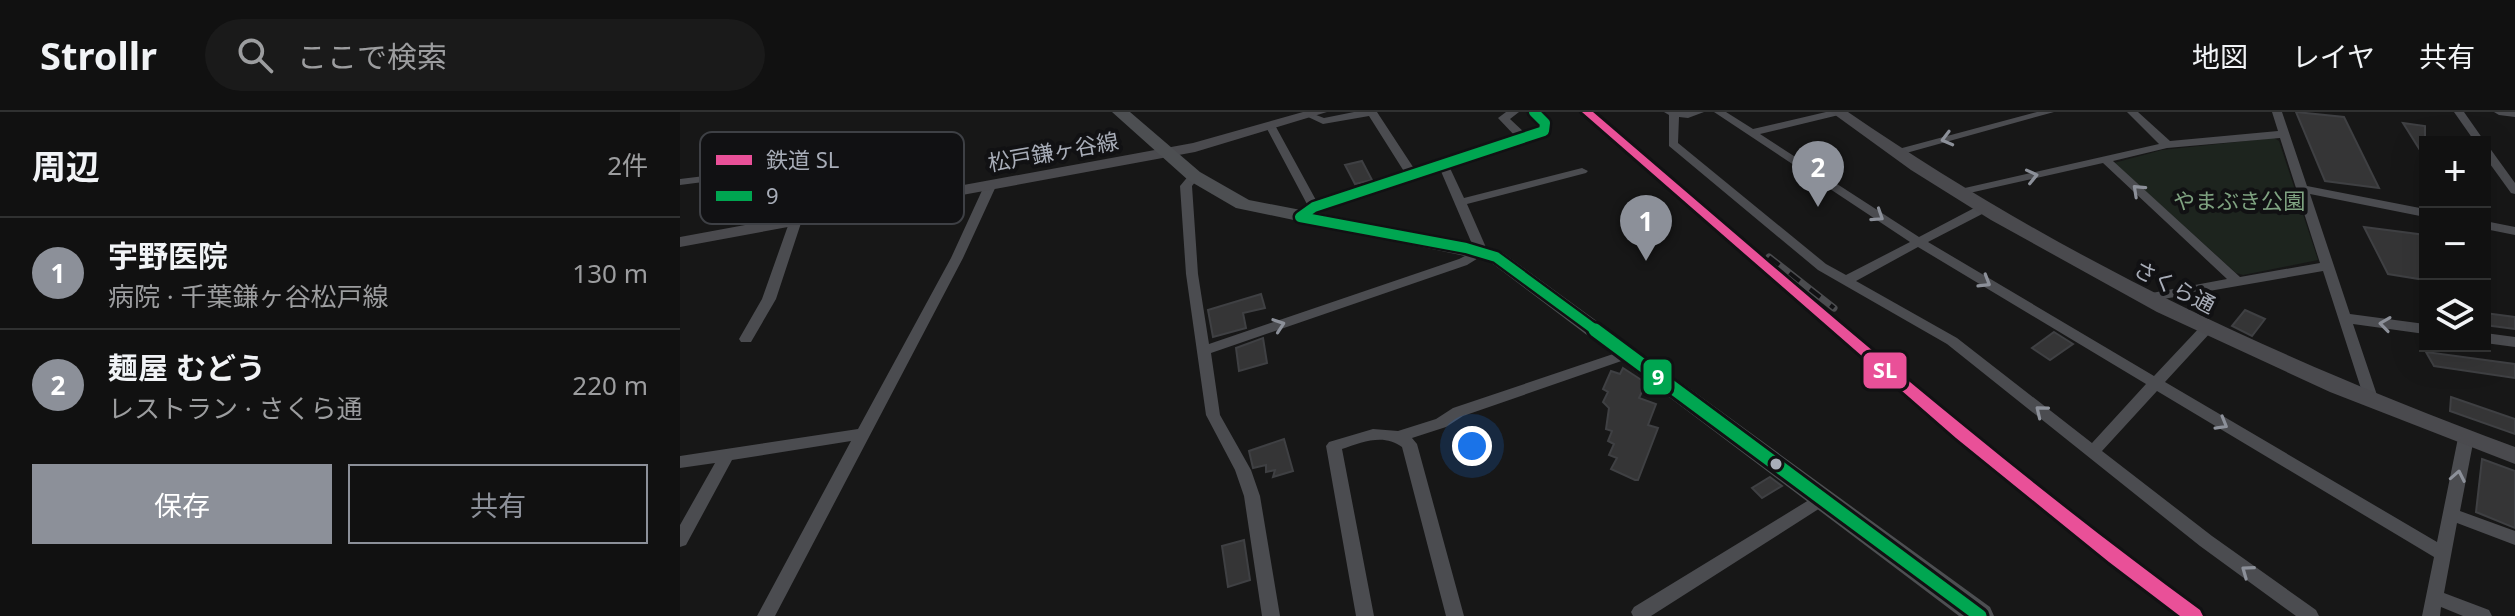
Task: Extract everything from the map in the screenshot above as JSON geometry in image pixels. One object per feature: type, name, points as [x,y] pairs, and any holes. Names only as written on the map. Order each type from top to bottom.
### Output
[{"type":"main road","points":[[1120,112],[1194,176],[1243,204],[1307,212],[1482,252],[1506,264],[1980,616]]},
{"type":"street","points":[[1307,115],[1323,121],[1366,112],[1412,175]]},
{"type":"street","points":[[1514,112],[1503,118],[1523,137]]},
{"type":"street","points":[[1271,127],[1307,212],[1546,129],[1534,112]]},
{"type":"street","points":[[1699,112],[1671,113],[1673,144],[1822,267],[1952,341],[2092,452],[2310,616]]},
{"type":"street","points":[[1719,112],[1918,242],[2443,554]]},
{"type":"street","points":[[1751,133],[1838,112]]},
{"type":"street","name":"さくら通","points":[[1838,112],[1982,209],[2206,329],[2372,401],[2515,456]]},
{"type":"street","points":[[1895,153],[2049,112]]},
{"type":"street","points":[[2132,112],[2167,145]]},
{"type":"street","points":[[2277,112],[2372,401]]},
{"type":"street","points":[[2459,112],[2476,136]]},
{"type":"street","points":[[2499,112],[2515,114]]},
{"type":"street","name":"松戸鎌ヶ谷線","points":[[964,189],[1165,153],[1307,115]]},
{"type":"street","points":[[1956,193],[2167,145],[2284,134]]},
{"type":"street","points":[[2491,157],[2515,191]]},
{"type":"street","points":[[2104,158],[2236,281]]},
{"type":"street","points":[[1205,350],[1463,262],[1482,252],[1443,164]]},
{"type":"street","points":[[1461,202],[1582,171]]},
{"type":"street","points":[[1194,176],[1186,186],[1192,274],[1213,415],[1243,470],[1252,496],[1271,616]]},
{"type":"street","points":[[680,182],[700,180]]},
{"type":"street","points":[[766,616],[957,258],[991,184]]},
{"type":"street","points":[[2303,189],[2419,212]]},
{"type":"street","points":[[1847,280],[1982,209]]},
{"type":"street","name":"松戸鎌ヶ谷線","points":[[680,242],[775,224]]},
{"type":"street","points":[[746,339],[769,299],[795,224]]},
{"type":"street","points":[[2491,226],[2515,231]]},
{"type":"street","points":[[2146,298],[2326,266]]},
{"type":"street","points":[[2346,318],[2419,328]]},
{"type":"street","points":[[2092,452],[2206,329]]},
{"type":"street","points":[[2491,339],[2515,342]]},
{"type":"street","points":[[1365,616],[1334,446],[1381,433],[1401,436],[1441,423],[1458,412],[1628,354]]},
{"type":"street","points":[[680,462],[862,434]]},
{"type":"street","points":[[1401,436],[1409,444],[1455,616]]},
{"type":"street","points":[[2431,616],[2466,438]]},
{"type":"street","points":[[680,540],[727,455]]},
{"type":"street","points":[[1642,616],[1640,612],[1822,498]]},
{"type":"street","points":[[2451,514],[2515,538]]},
{"type":"street","points":[[2435,597],[2483,616]]},
{"type":"green space","name":"やまぶき公園","points":[[2274,138],[2279,141],[2318,260],[2243,275],[2236,273],[2114,163],[2162,150]]},
{"type":"building","points":[[2296,112],[2344,117],[2379,188],[2325,181]]},
{"type":"building","points":[[2403,123],[2425,126],[2425,136],[2419,136],[2419,148]]},
{"type":"building","points":[[1362,161],[1372,180],[1355,184],[1345,165]]},
{"type":"building","points":[[2364,227],[2419,234],[2419,279],[2388,274]]},
{"type":"building","points":[[1261,294],[1265,308],[1243,313],[1246,328],[1213,337],[1208,310]]},
{"type":"building","points":[[2245,310],[2265,319],[2252,336],[2232,326]]},
{"type":"building","points":[[2491,314],[2515,317],[2515,329],[2491,326]]},
{"type":"building","points":[[2054,332],[2073,344],[2050,360],[2032,348]]},
{"type":"building","points":[[1263,338],[1267,363],[1239,371],[1236,348]]},
{"type":"building","points":[[2426,352],[2515,364],[2515,378],[2434,366]]},
{"type":"building","points":[[1623,368],[1646,383],[1639,398],[1656,404],[1648,425],[1658,428],[1638,480],[1611,469],[1617,458],[1609,455],[1614,444],[1608,441],[1612,431],[1606,429],[1609,408],[1603,402],[1608,392],[1603,389],[1611,371],[1620,374]]},
{"type":"building","points":[[2451,397],[2515,419],[2515,434],[2450,411]]},
{"type":"building","points":[[1284,439],[1293,471],[1273,477],[1275,470],[1266,472],[1266,465],[1253,468],[1249,451]]},
{"type":"building","points":[[2482,459],[2515,471],[2515,528],[2476,512]]},
{"type":"building","points":[[1770,477],[1782,486],[1762,498],[1752,488]]},
{"type":"building","points":[[1244,540],[1250,580],[1228,587],[1222,546]]},
{"type":"railway","points":[[1769,257],[1834,308]]},
{"type":"rail line","name":"SL","points":[[1587,112],[1961,434],[2037,497],[2194,616]]},
{"type":"transit line","name":"9","points":[[1300,217],[1314,207],[1544,131],[1545,123],[1534,112]]},
{"type":"transit line","name":"9","points":[[1300,217],[1466,248],[1496,257],[1980,616]]},
{"type":"place","name":"麺屋 むどう","points":[[1818,207]]},
{"type":"place","name":"宇野医院","points":[[1646,261]]}]
